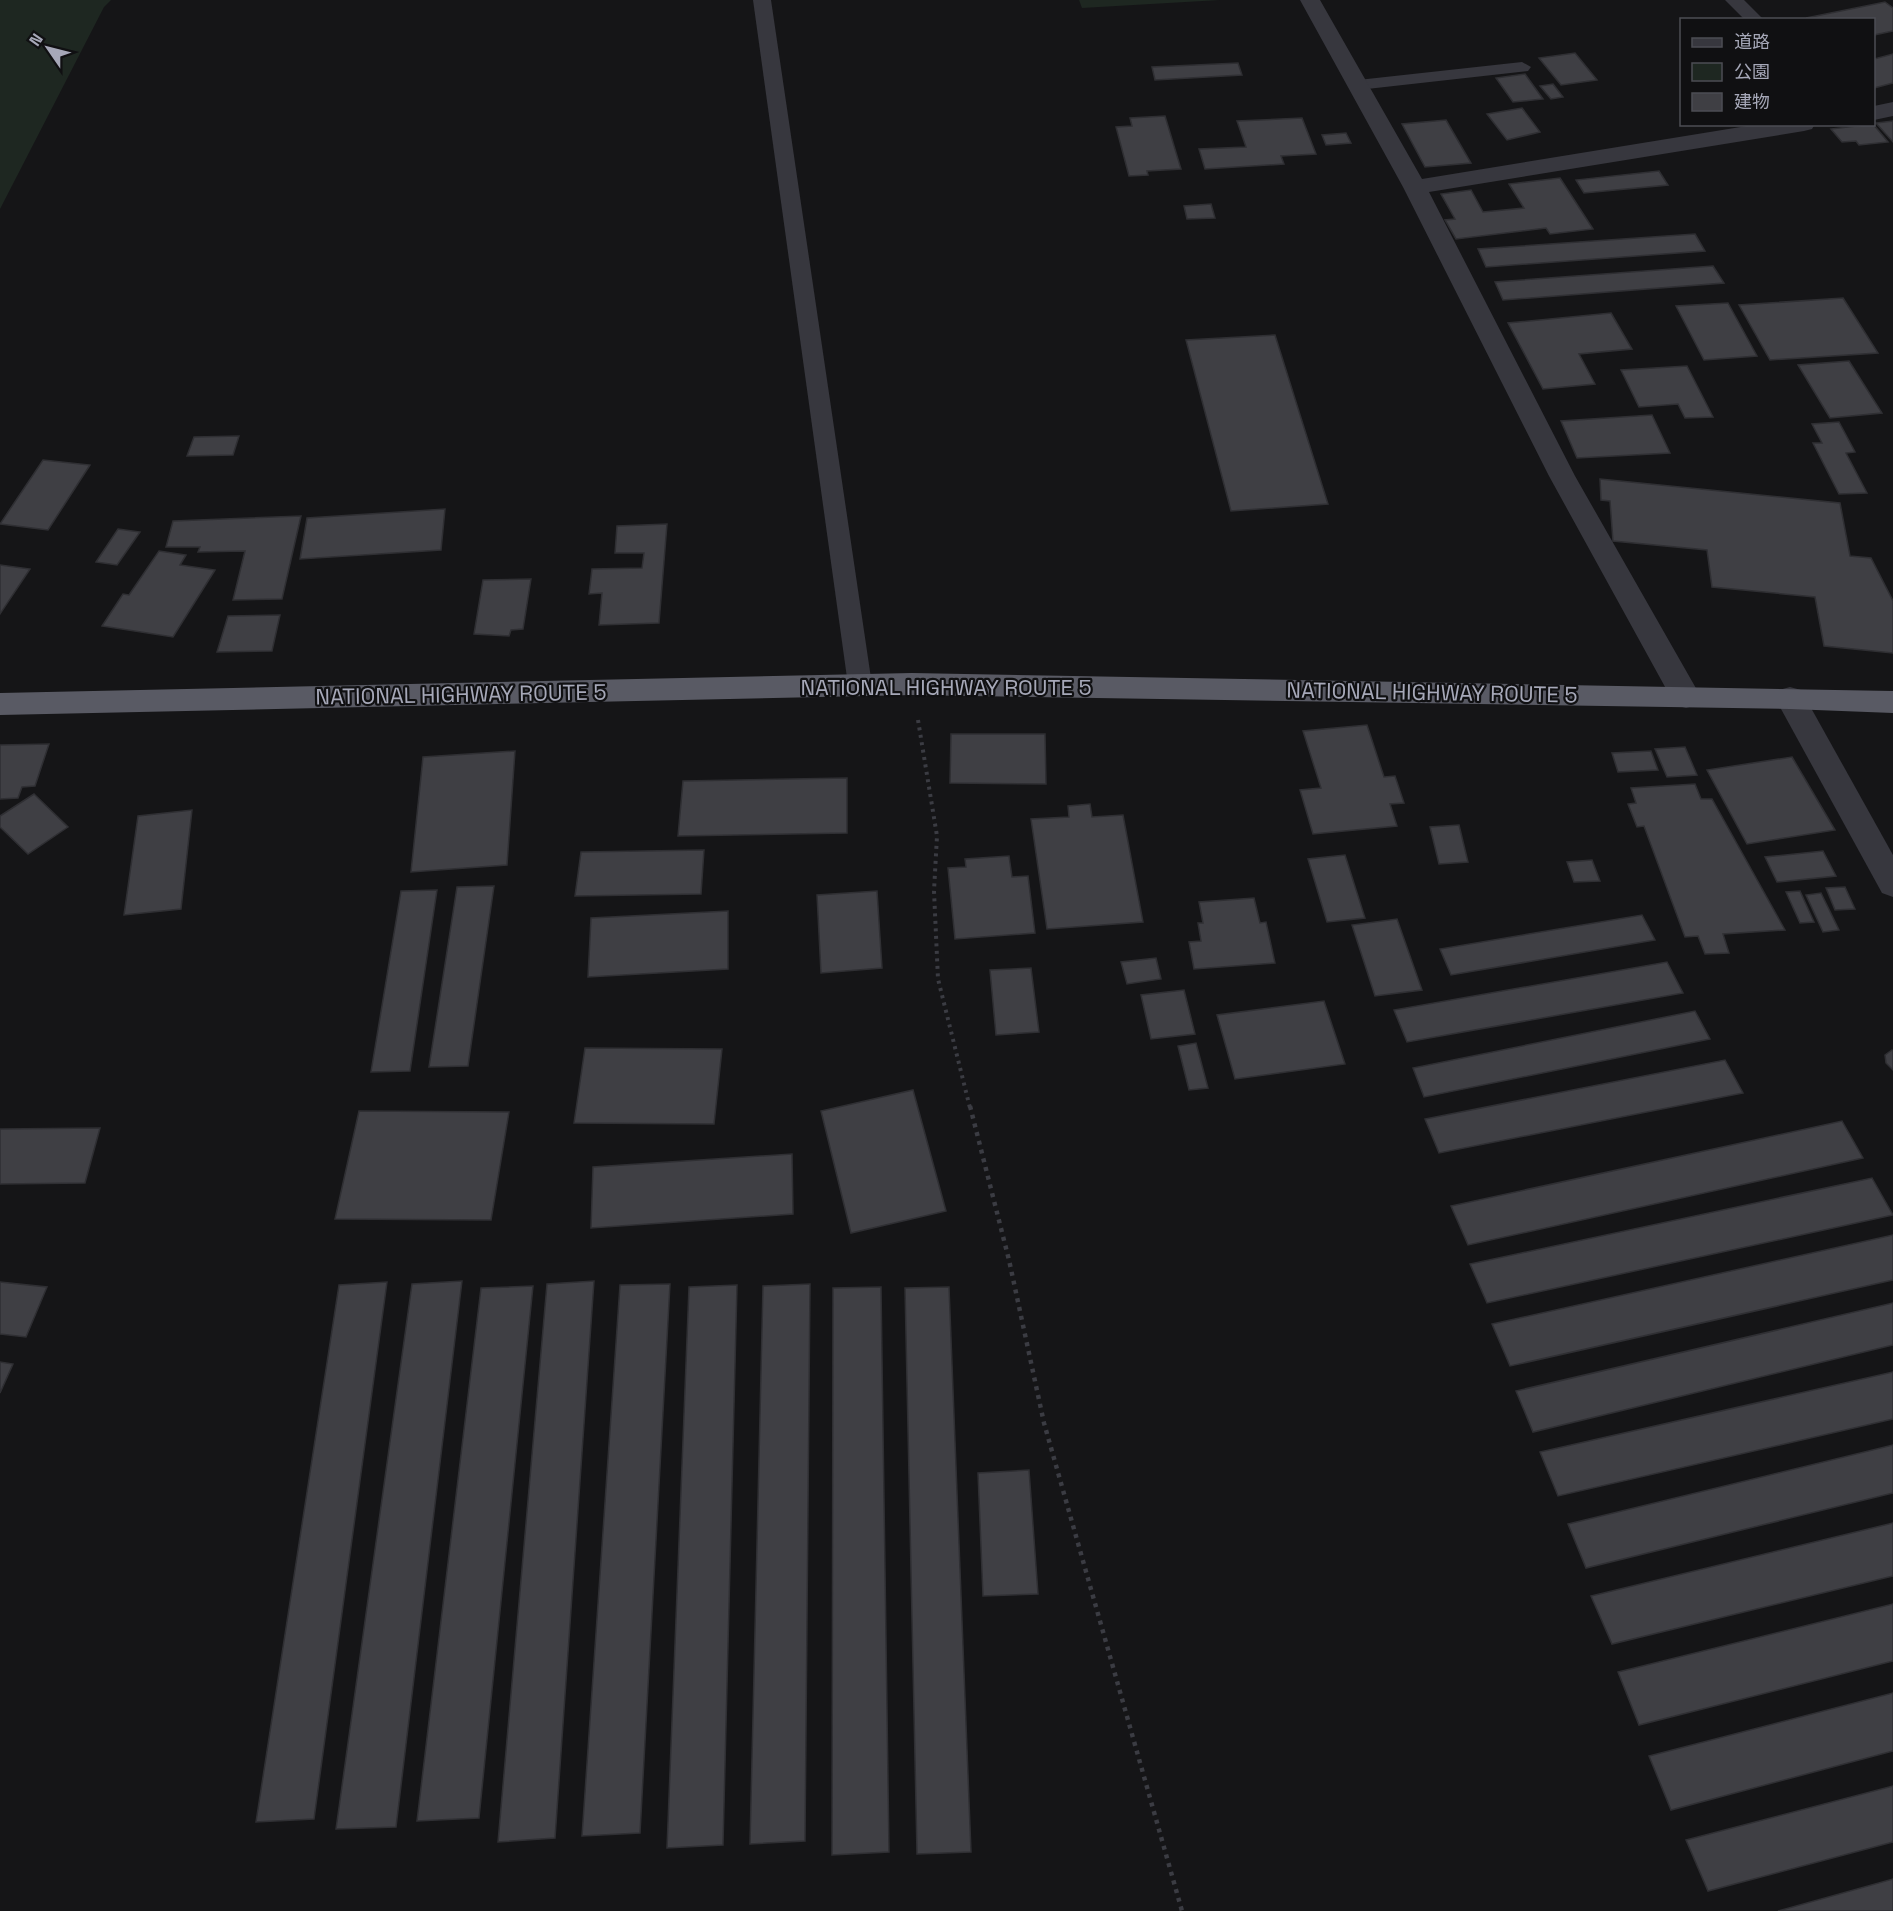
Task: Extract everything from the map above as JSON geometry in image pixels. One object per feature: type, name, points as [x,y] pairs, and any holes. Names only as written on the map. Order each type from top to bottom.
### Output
[{"type":"highway","name":"NATIONAL HIGHWAY ROUTE 5","points":[[0,704],[912,684],[1790,698],[1893,702]]},
{"type":"street","points":[[1310,0],[1415,187],[1562,476],[1686,697]]},
{"type":"street","points":[[1875,113],[1893,109]]},
{"type":"street","points":[[1415,187],[1791,126]]},
{"type":"street","points":[[1790,698],[1893,884]]},
{"type":"lane","points":[[762,0],[860,685]]},
{"type":"lane","points":[[1734,0],[1754,18]]},
{"type":"lane","points":[[1358,85],[1522,67]]},
{"type":"path","points":[[912,684],[937,836],[934,891],[938,980],[1009,1260],[1044,1423],[1182,1911]]},
{"type":"green space","points":[[0,0],[111,0],[104,7],[0,209]]},
{"type":"green space","points":[[1079,0],[1220,0],[1082,8]]},
{"type":"building","points":[[1885,2],[1893,8],[1893,31],[1875,35],[1875,18],[1806,18]]},
{"type":"building","points":[[1575,53],[1597,80],[1561,85],[1539,58]]},
{"type":"building","points":[[1893,54],[1893,83],[1875,88],[1875,59]]},
{"type":"building","points":[[1238,63],[1242,75],[1155,80],[1152,67]]},
{"type":"building","points":[[1525,74],[1543,99],[1513,102],[1496,78]]},
{"type":"building","points":[[1553,84],[1563,97],[1551,99],[1540,86]]},
{"type":"building","points":[[1522,108],[1540,132],[1507,140],[1487,114]]},
{"type":"building","points":[[1165,116],[1181,169],[1147,171],[1148,175],[1129,176],[1116,127],[1132,126],[1130,118]]},
{"type":"building","points":[[1302,118],[1316,154],[1281,156],[1284,164],[1205,169],[1199,149],[1246,147],[1237,121]]},
{"type":"building","points":[[1446,120],[1471,163],[1425,167],[1402,124]]},
{"type":"building","points":[[1893,121],[1893,142],[1876,123]]},
{"type":"building","points":[[1875,126],[1888,142],[1859,145],[1856,141],[1842,142],[1831,129]]},
{"type":"building","points":[[1346,133],[1351,143],[1326,145],[1322,135]]},
{"type":"building","points":[[1659,171],[1668,185],[1584,193],[1576,180]]},
{"type":"building","points":[[1560,178],[1593,229],[1550,234],[1546,228],[1456,239],[1445,220],[1455,219],[1441,194],[1471,190],[1483,212],[1524,208],[1509,184]]},
{"type":"building","points":[[1211,204],[1215,218],[1187,219],[1184,206]]},
{"type":"building","points":[[1695,234],[1705,251],[1486,267],[1478,249]]},
{"type":"building","points":[[1713,266],[1724,283],[1503,300],[1495,282]]},
{"type":"building","points":[[1843,298],[1878,353],[1770,360],[1739,305]]},
{"type":"building","points":[[1728,303],[1757,356],[1704,360],[1676,306]]},
{"type":"building","points":[[1611,313],[1632,349],[1579,354],[1595,384],[1543,389],[1508,323]]},
{"type":"building","points":[[1275,335],[1328,504],[1231,511],[1186,340]]},
{"type":"building","points":[[1849,361],[1882,413],[1830,418],[1798,365]]},
{"type":"building","points":[[1687,366],[1713,417],[1685,418],[1678,404],[1639,407],[1621,370]]},
{"type":"building","points":[[1652,415],[1670,453],[1577,458],[1561,421]]},
{"type":"building","points":[[1839,422],[1855,452],[1846,453],[1867,493],[1839,494],[1813,443],[1822,443],[1812,424]]},
{"type":"building","points":[[239,436],[233,455],[187,456],[194,437]]},
{"type":"building","points":[[43,460],[90,465],[48,530],[0,524]]},
{"type":"building","points":[[1600,479],[1840,503],[1850,556],[1871,558],[1893,601],[1893,653],[1824,646],[1815,597],[1712,587],[1707,550],[1613,541],[1610,501],[1601,500]]},
{"type":"building","points":[[445,509],[441,550],[300,559],[307,518]]},
{"type":"building","points":[[301,516],[282,599],[233,600],[245,551],[198,552],[200,547],[166,547],[173,521]]},
{"type":"building","points":[[667,524],[659,623],[599,625],[602,593],[589,594],[592,569],[642,568],[644,553],[615,553],[617,526]]},
{"type":"building","points":[[118,529],[140,532],[117,565],[96,562]]},
{"type":"building","points":[[159,551],[186,555],[180,565],[215,570],[173,637],[102,626],[123,594],[129,595]]},
{"type":"building","points":[[0,565],[30,569],[0,614]]},
{"type":"building","points":[[531,579],[523,629],[511,630],[509,636],[474,634],[483,580]]},
{"type":"building","points":[[280,615],[272,651],[217,652],[228,616]]},
{"type":"building","points":[[1367,725],[1384,777],[1395,776],[1404,803],[1390,804],[1397,826],[1313,834],[1300,790],[1321,788],[1303,731]]},
{"type":"building","points":[[951,734],[1045,734],[1046,784],[950,783]]},
{"type":"building","points":[[49,744],[35,786],[22,787],[18,798],[0,799],[0,745]]},
{"type":"building","points":[[1685,747],[1697,775],[1667,777],[1655,749]]},
{"type":"building","points":[[515,751],[507,865],[411,872],[423,757]]},
{"type":"building","points":[[1651,751],[1658,770],[1618,772],[1612,753]]},
{"type":"building","points":[[1792,757],[1835,830],[1747,844],[1707,770]]},
{"type":"building","points":[[847,778],[847,833],[678,836],[683,781]]},
{"type":"building","points":[[1695,784],[1701,799],[1712,799],[1785,930],[1723,934],[1729,953],[1705,954],[1698,936],[1685,937],[1644,826],[1637,827],[1628,804],[1636,803],[1631,788]]},
{"type":"building","points":[[34,794],[68,827],[28,854],[0,827],[0,816]]},
{"type":"building","points":[[1090,804],[1092,817],[1123,815],[1143,922],[1047,929],[1031,819],[1069,817],[1068,806]]},
{"type":"building","points":[[192,810],[181,909],[124,915],[138,816]]},
{"type":"building","points":[[1459,825],[1468,862],[1439,864],[1430,827]]},
{"type":"building","points":[[704,850],[701,894],[575,896],[581,852]]},
{"type":"building","points":[[1823,851],[1836,876],[1777,882],[1765,857]]},
{"type":"building","points":[[1345,855],[1365,918],[1327,922],[1308,859]]},
{"type":"building","points":[[1009,856],[1012,877],[1028,876],[1035,933],[955,939],[948,868],[966,867],[965,859]]},
{"type":"building","points":[[1592,860],[1600,881],[1574,882],[1567,862]]},
{"type":"building","points":[[494,886],[468,1066],[429,1067],[457,887]]},
{"type":"building","points":[[1845,887],[1855,909],[1835,910],[1826,888]]},
{"type":"building","points":[[437,890],[410,1071],[371,1072],[401,891]]},
{"type":"building","points":[[877,891],[882,968],[821,973],[817,895]]},
{"type":"building","points":[[1800,891],[1814,922],[1800,923],[1786,892]]},
{"type":"building","points":[[1821,893],[1839,930],[1823,932],[1806,895]]},
{"type":"building","points":[[1254,898],[1260,923],[1266,922],[1275,963],[1194,969],[1189,942],[1201,941],[1198,923],[1203,923],[1199,902]]},
{"type":"building","points":[[728,911],[728,969],[588,977],[591,918]]},
{"type":"building","points":[[1642,915],[1655,940],[1451,975],[1440,949]]},
{"type":"building","points":[[1397,919],[1422,990],[1375,996],[1352,925]]},
{"type":"building","points":[[1156,958],[1161,979],[1127,984],[1121,962]]},
{"type":"building","points":[[1667,962],[1683,993],[1407,1042],[1394,1010]]},
{"type":"building","points":[[1031,968],[1039,1032],[996,1035],[990,970]]},
{"type":"building","points":[[1184,990],[1195,1034],[1151,1039],[1141,995]]},
{"type":"building","points":[[1324,1001],[1345,1064],[1235,1079],[1217,1015]]},
{"type":"building","points":[[1695,1011],[1710,1039],[1424,1097],[1413,1068]]},
{"type":"building","points":[[1196,1043],[1208,1088],[1189,1090],[1178,1046]]},
{"type":"building","points":[[585,1048],[722,1049],[714,1124],[574,1123]]},
{"type":"building","points":[[1892,1050],[1893,1070],[1886,1063],[1885,1055]]},
{"type":"building","points":[[1725,1060],[1743,1093],[1439,1153],[1425,1119]]},
{"type":"building","points":[[913,1090],[946,1211],[851,1233],[821,1111]]},
{"type":"building","points":[[359,1111],[509,1112],[491,1220],[335,1219]]},
{"type":"building","points":[[1842,1121],[1863,1158],[1468,1245],[1451,1206]]},
{"type":"building","points":[[100,1128],[85,1183],[0,1184],[0,1129]]},
{"type":"building","points":[[792,1154],[793,1214],[591,1228],[593,1167]]},
{"type":"building","points":[[1872,1178],[1893,1215],[1487,1303],[1470,1264]]},
{"type":"building","points":[[1893,1235],[1893,1280],[1510,1366],[1492,1324]]},
{"type":"building","points":[[462,1281],[396,1827],[336,1829],[412,1284]]},
{"type":"building","points":[[594,1281],[555,1838],[498,1842],[547,1284]]},
{"type":"building","points":[[0,1282],[47,1287],[26,1337],[0,1334]]},
{"type":"building","points":[[387,1282],[314,1819],[256,1822],[339,1285]]},
{"type":"building","points":[[670,1284],[640,1833],[582,1836],[620,1285]]},
{"type":"building","points":[[810,1284],[805,1841],[750,1844],[763,1286]]},
{"type":"building","points":[[737,1285],[723,1845],[667,1848],[689,1287]]},
{"type":"building","points":[[533,1286],[479,1818],[417,1821],[481,1288]]},
{"type":"building","points":[[881,1287],[889,1852],[832,1855],[833,1288]]},
{"type":"building","points":[[949,1287],[971,1852],[917,1854],[905,1288]]},
{"type":"building","points":[[1893,1303],[1893,1345],[1533,1432],[1516,1391]]},
{"type":"building","points":[[0,1362],[13,1364],[0,1393]]},
{"type":"building","points":[[1893,1372],[1893,1419],[1558,1496],[1540,1452]]},
{"type":"building","points":[[1893,1445],[1893,1493],[1586,1568],[1568,1524]]},
{"type":"building","points":[[1029,1470],[1038,1594],[983,1596],[978,1473]]},
{"type":"building","points":[[1893,1523],[1893,1576],[1612,1644],[1591,1596]]},
{"type":"building","points":[[1893,1604],[1893,1661],[1639,1725],[1618,1672]]},
{"type":"building","points":[[1893,1693],[1893,1751],[1671,1810],[1649,1756]]},
{"type":"building","points":[[1893,1786],[1893,1842],[1708,1891],[1686,1840]]},
{"type":"building","points":[[1893,1879],[1893,1911],[1778,1911]]}]
